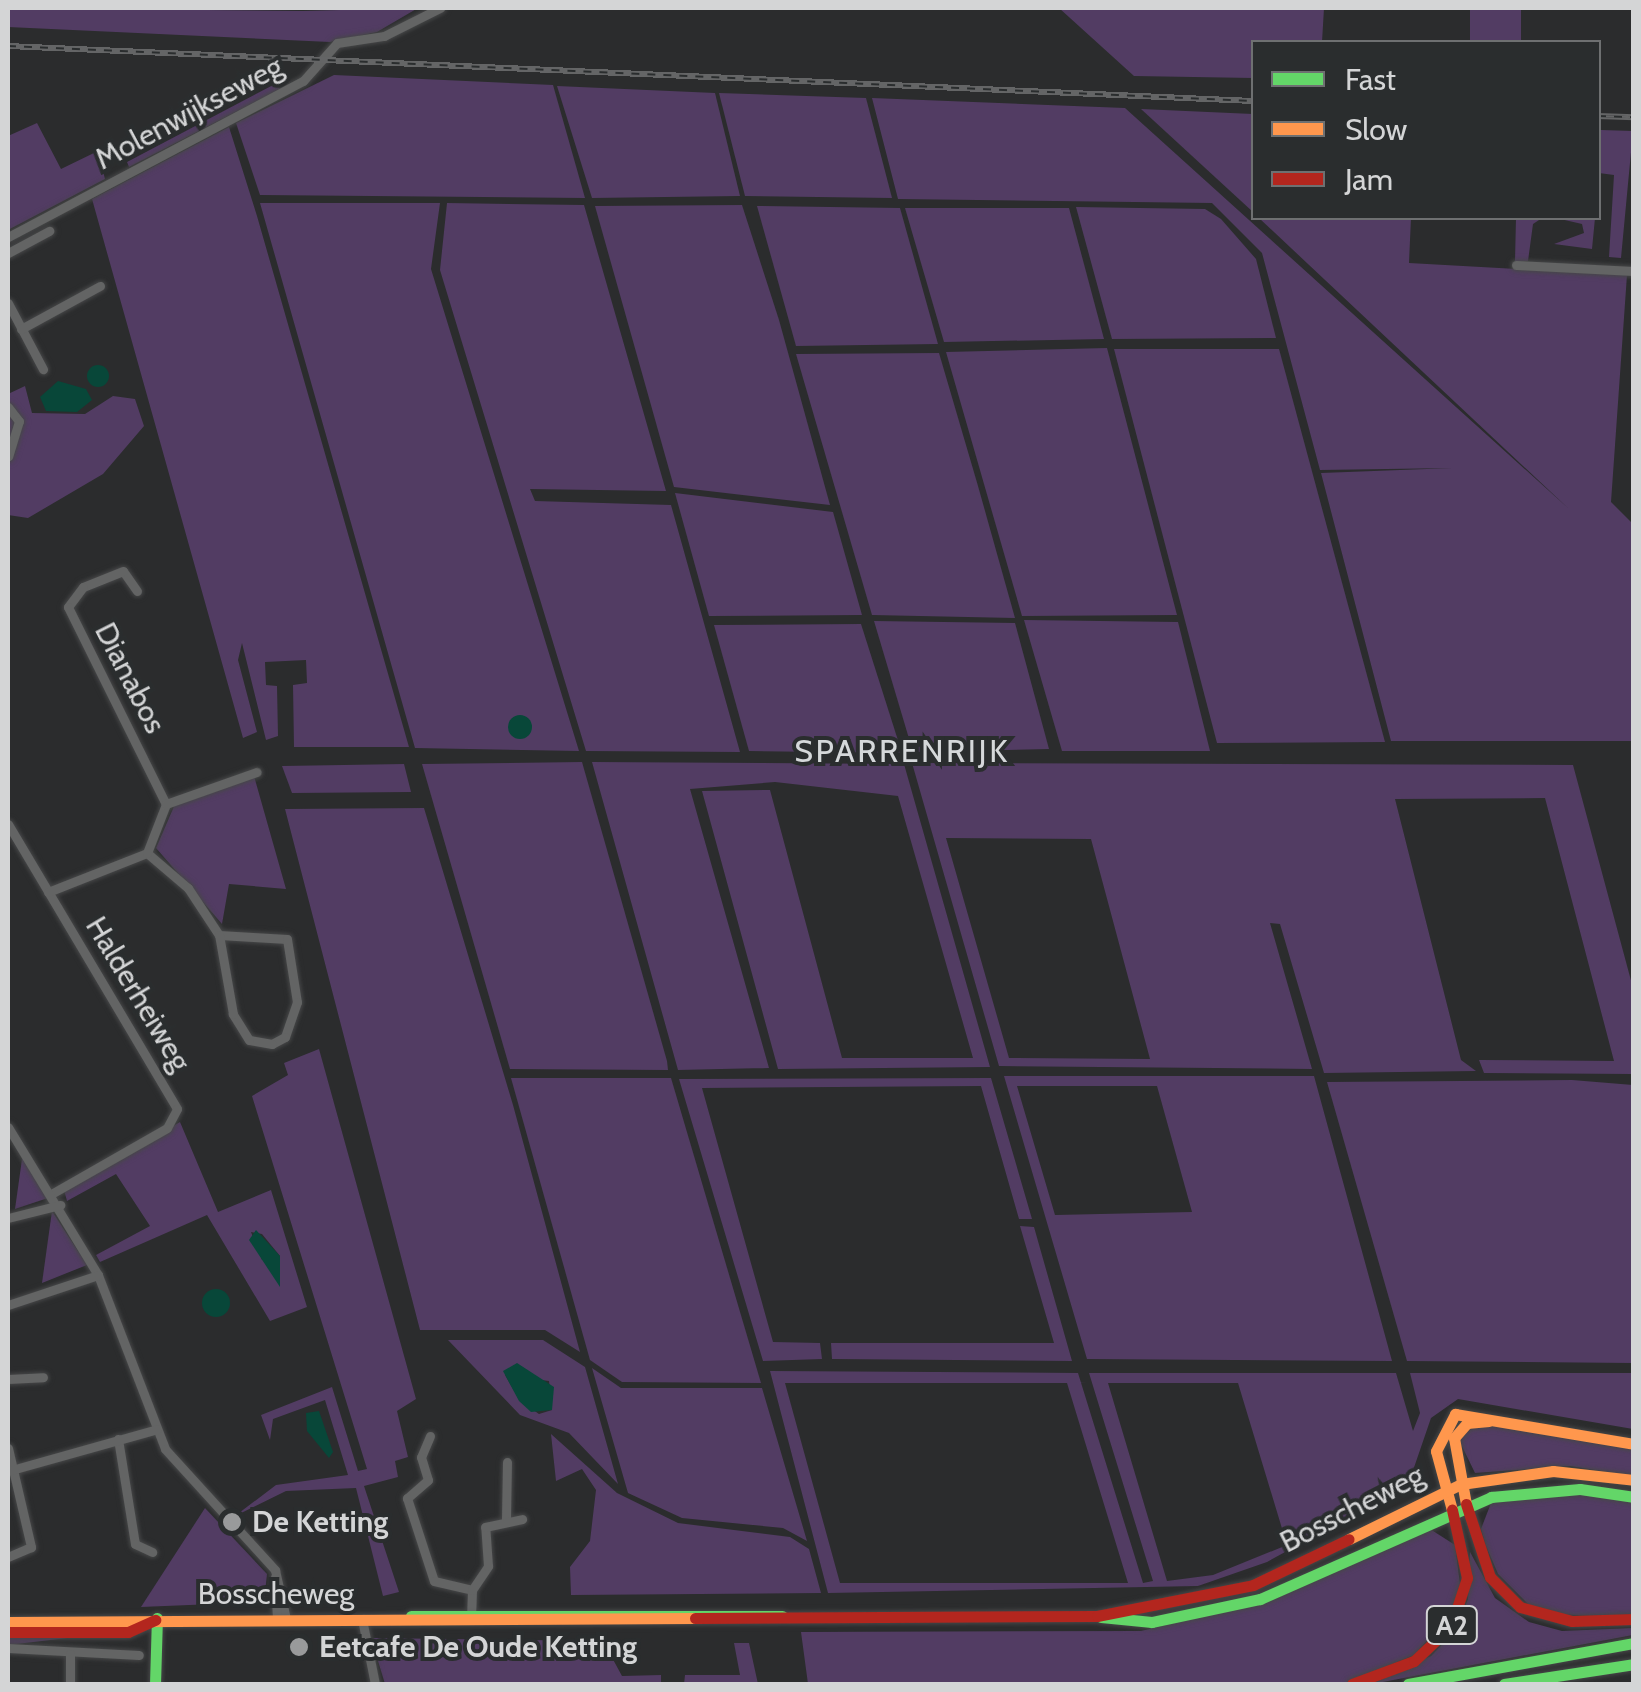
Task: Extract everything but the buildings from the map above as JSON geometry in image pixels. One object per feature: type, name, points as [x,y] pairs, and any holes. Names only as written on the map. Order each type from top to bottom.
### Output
[{"type":"main road","points":[[1452,1510],[1436,1451],[1443,1423],[1470,1412],[1634,1444]]},
{"type":"main road","points":[[1466,1504],[1452,1448],[1460,1428],[1511,1420]]},
{"type":"main road","name":"Bosscheweg","points":[[1097,1616],[1253,1585],[1461,1484],[1553,1472],[1634,1480]]},
{"type":"main road","name":"Bosscheweg","points":[[8,1622],[471,1616],[1097,1616],[1152,1622],[1245,1603],[1466,1504],[1550,1489],[1634,1497]]},
{"type":"main road","name":"A2","points":[[1466,1504],[1490,1577],[1520,1607],[1572,1621],[1634,1620]]},
{"type":"main road","name":"A2","points":[[1352,1684],[1414,1662],[1451,1626],[1467,1578],[1452,1510]]},
{"type":"main road","points":[[155,1684],[157,1618]]},
{"type":"main road","name":"Bosscheweg","points":[[8,1632],[128,1632],[157,1618]]},
{"type":"main road","name":"A2","points":[[1408,1684],[1634,1642]]},
{"type":"main road","name":"A2","points":[[1504,1684],[1634,1664]]},
{"type":"street","name":"Molenwijkseweg","points":[[8,237],[303,80],[337,43],[384,36],[440,8]]},
{"type":"street","points":[[8,254],[49,231]]},
{"type":"street","points":[[1516,265],[1634,270]]},
{"type":"street","points":[[21,329],[100,286]]},
{"type":"street","points":[[8,303],[43,369]]},
{"type":"street","points":[[8,406],[19,421],[8,456]]},
{"type":"street","name":"Dianabos","points":[[137,591],[123,571],[83,587],[68,607],[166,804]]},
{"type":"street","points":[[48,892],[147,853],[166,804],[257,772]]},
{"type":"street","name":"Halderheiweg","points":[[8,824],[176,1109],[167,1128],[53,1192]]},
{"type":"street","points":[[147,853],[188,888],[219,935],[240,1030],[258,1044],[285,1037],[298,994],[288,940],[219,935]]},
{"type":"street","points":[[8,1127],[53,1192],[98,1275],[157,1429],[190,1487],[274,1570],[282,1618]]},
{"type":"street","points":[[8,1218],[60,1205]]},
{"type":"street","points":[[8,1305],[98,1275]]},
{"type":"street","points":[[8,1380],[43,1377]]},
{"type":"street","points":[[9,1471],[157,1429]]},
{"type":"street","points":[[430,1436],[422,1456],[428,1480],[407,1498],[434,1582],[472,1590]]},
{"type":"street","points":[[118,1439],[135,1544],[152,1552]]},
{"type":"street","points":[[8,1448],[9,1471],[30,1547],[8,1557]]},
{"type":"street","points":[[506,1520],[507,1462]]},
{"type":"street","points":[[471,1616],[472,1590],[488,1566],[485,1526],[522,1520]]},
{"type":"street","points":[[362,1619],[371,1683]]},
{"type":"street","points":[[8,1648],[139,1655]]},
{"type":"street","points":[[70,1654],[70,1684]]},
{"type":"shaded area","points":[[8,8],[418,8],[377,32],[330,42],[8,27]]},
{"type":"shaded area","points":[[1059,8],[1324,8],[1322,40],[1251,40],[1251,78],[1134,76]]},
{"type":"shaded area","points":[[1470,8],[1521,8],[1521,40],[1470,40]]},
{"type":"shaded area","points":[[334,75],[553,85],[585,198],[260,195],[236,123]]},
{"type":"shaded area","points":[[277,83],[280,89],[129,167],[127,162]]},
{"type":"shaded area","points":[[557,86],[715,93],[740,196],[592,198]]},
{"type":"shaded area","points":[[719,93],[866,98],[892,198],[745,196]]},
{"type":"shaded area","points":[[872,98],[1125,108],[1569,509],[1261,220],[1411,220],[1409,263],[1627,275],[1611,502],[1633,524],[1633,741],[1391,741],[1321,473],[1453,468],[1320,470],[1262,253],[1212,203],[898,199]]},
{"type":"shaded area","points":[[1141,109],[1251,114],[1251,210]]},
{"type":"shaded area","points":[[37,123],[61,169],[98,151],[105,179],[8,230],[8,136]]},
{"type":"shaded area","points":[[229,127],[409,747],[294,747],[293,685],[307,683],[306,660],[265,662],[266,685],[277,686],[278,736],[266,740],[242,643],[238,660],[257,732],[243,738],[92,199]]},
{"type":"shaded area","points":[[1601,130],[1633,131],[1621,258],[1609,257],[1614,175],[1601,173]]},
{"type":"shaded area","points":[[260,203],[440,203],[431,269],[579,751],[415,748]]},
{"type":"shaded area","points":[[447,203],[584,205],[666,491],[530,489],[535,501],[671,505],[740,752],[586,751],[440,270]]},
{"type":"shaded area","points":[[742,205],[779,320],[830,505],[674,487],[595,206]]},
{"type":"shaded area","points":[[757,206],[900,208],[938,344],[796,346]]},
{"type":"shaded area","points":[[1076,207],[1205,209],[1221,219],[1256,259],[1276,338],[1112,339]]},
{"type":"shaded area","points":[[905,208],[1069,208],[1104,339],[944,342]]},
{"type":"shaded area","points":[[1516,220],[1539,220],[1533,224],[1528,261],[1515,261]]},
{"type":"shaded area","points":[[1565,220],[1595,220],[1592,249],[1554,244],[1584,233],[1582,224]]},
{"type":"shaded area","points":[[1107,348],[1177,615],[1022,616],[946,352]]},
{"type":"shaded area","points":[[1114,349],[1279,349],[1385,742],[1217,743]]},
{"type":"shaded area","points":[[939,353],[1015,618],[872,615],[796,354]]},
{"type":"shaded area","points":[[98,365],[106,368],[106,384],[98,387],[90,384],[87,376],[90,368]]},
{"type":"shaded area","points":[[58,381],[86,389],[92,400],[77,412],[46,411],[40,397]]},
{"type":"shaded area","points":[[25,386],[32,413],[85,414],[113,396],[135,399],[144,426],[103,474],[28,518],[8,515],[8,394]]},
{"type":"shaded area","points":[[675,493],[833,512],[862,615],[709,616]]},
{"type":"shaded area","points":[[1024,620],[1178,622],[1210,751],[1062,751]]},
{"type":"shaded area","points":[[874,621],[1015,623],[1049,749],[913,752]]},
{"type":"shaded area","points":[[861,624],[902,753],[749,751],[714,625]]},
{"type":"shaded area","points":[[520,715],[532,727],[520,739],[508,727]]},
{"type":"shaded area","points":[[582,762],[668,1070],[510,1069],[422,764]]},
{"type":"shaded area","points":[[592,762],[904,764],[990,1067],[778,1069],[702,791],[770,790],[842,1058],[973,1058],[898,796],[775,782],[690,789],[769,1068],[678,1070]]},
{"type":"shaded area","points":[[912,763],[1573,765],[1633,988],[1633,1074],[1484,1073],[1479,1060],[1614,1061],[1545,798],[1395,799],[1461,1060],[1476,1071],[1324,1073],[1280,924],[1270,923],[1312,1069],[999,1066]],"holes":[[[946,838],[1091,839],[1150,1059],[1009,1058]]]},
{"type":"shaded area","points":[[404,764],[411,792],[292,793],[282,766]]},
{"type":"shaded area","points":[[254,776],[286,889],[229,884],[222,924],[156,848],[175,804]]},
{"type":"shaded area","points":[[424,808],[513,1105],[580,1352],[545,1330],[420,1330],[285,809]]},
{"type":"shaded area","points":[[319,1049],[416,1399],[397,1411],[408,1457],[395,1461],[398,1477],[364,1486],[399,1592],[383,1596],[356,1488],[286,1491],[235,1516],[276,1485],[348,1475],[325,1400],[273,1419],[270,1440],[261,1415],[332,1387],[358,1471],[367,1469],[252,1096],[288,1075],[284,1063]]},
{"type":"shaded area","points":[[1004,1076],[1314,1076],[1392,1361],[1087,1359]],"holes":[[[1017,1086],[1157,1086],[1192,1212],[1055,1215]]]},
{"type":"shaded area","points":[[511,1078],[671,1078],[761,1383],[622,1382],[590,1360]]},
{"type":"shaded area","points":[[991,1078],[1032,1219],[1019,1219],[981,1086],[702,1088],[773,1342],[820,1343],[822,1359],[763,1361],[679,1079]]},
{"type":"shaded area","points":[[1572,1080],[1633,1085],[1633,1363],[1407,1361],[1327,1082]]},
{"type":"shaded area","points":[[180,1122],[218,1212],[271,1190],[307,1307],[270,1321],[207,1215],[100,1262],[96,1255],[150,1226],[116,1174],[67,1201],[64,1190]],"holes":[[[251,1232],[262,1234],[280,1256],[262,1260]]]},
{"type":"shaded area","points":[[23,1152],[48,1198],[15,1209]]},
{"type":"shaded area","points":[[52,1211],[87,1265],[42,1283]]},
{"type":"shaded area","points":[[1020,1226],[1034,1227],[1072,1361],[832,1359],[831,1343],[1054,1343]]},
{"type":"shaded area","points":[[256,1230],[280,1256],[280,1287],[249,1240]]},
{"type":"shaded area","points":[[216,1289],[226,1293],[230,1303],[226,1313],[216,1317],[206,1313],[202,1303],[206,1293]]},
{"type":"shaded area","points":[[448,1340],[543,1340],[585,1367],[618,1484],[569,1433],[520,1415]],"holes":[[[505,1375],[549,1381],[552,1410],[539,1414],[520,1401]]]},
{"type":"shaded area","points":[[517,1363],[554,1387],[552,1410],[531,1412],[519,1401],[503,1371]]},
{"type":"shaded area","points":[[592,1368],[621,1388],[762,1388],[807,1541],[783,1528],[682,1518],[628,1493]]},
{"type":"shaded area","points":[[770,1371],[1078,1373],[1143,1583],[1153,1581],[1089,1373],[1396,1373],[1413,1431],[1420,1413],[1410,1373],[1633,1373],[1633,1429],[1458,1399],[1431,1418],[1408,1485],[1267,1562],[1198,1586],[828,1593]],"holes":[[[785,1383],[1067,1383],[1128,1583],[840,1583]],[[1108,1383],[1238,1383],[1287,1545],[1213,1575],[1167,1581]]]},
{"type":"shaded area","points":[[319,1411],[333,1452],[329,1458],[307,1431],[306,1413]]},
{"type":"shaded area","points":[[1478,1423],[1633,1448],[1633,1476],[1570,1466],[1475,1473],[1457,1436]]},
{"type":"shaded area","points":[[551,1434],[617,1493],[678,1523],[790,1537],[809,1549],[821,1593],[571,1595],[570,1567],[590,1541],[596,1490],[582,1469],[556,1481]]},
{"type":"shaded area","points":[[1584,1493],[1633,1501],[1633,1618],[1537,1613],[1498,1574],[1486,1546],[1481,1529],[1491,1503]]},
{"type":"shaded area","points":[[205,1508],[267,1574],[264,1602],[141,1607]]},
{"type":"shaded area","points":[[1430,1529],[1455,1545],[1460,1584],[1451,1614],[1414,1655],[1343,1684],[808,1684],[801,1632],[1141,1631],[1275,1599]]},
{"type":"shaded area","points":[[1470,1552],[1495,1598],[1529,1622],[1562,1631],[1633,1628],[1633,1635],[1372,1684],[1431,1656],[1455,1631],[1468,1599]]},
{"type":"shaded area","points":[[8,1633],[76,1637],[8,1645]]},
{"type":"shaded area","points":[[371,1638],[603,1641],[622,1676],[661,1675],[661,1684],[385,1684]]},
{"type":"shaded area","points":[[734,1643],[749,1643],[758,1684],[684,1684],[685,1675],[740,1675]]},
{"type":"railway","points":[[8,46],[1251,101]]},
{"type":"railway","points":[[1601,116],[1634,117]]},
{"type":"traffic: fast","points":[[1101,1617],[1152,1622],[1260,1599],[1491,1497],[1580,1489],[1634,1497]]},
{"type":"traffic: fast","points":[[411,1616],[782,1616]]},
{"type":"traffic: fast","points":[[155,1684],[157,1618]]},
{"type":"traffic: fast","points":[[1408,1684],[1634,1643]]},
{"type":"traffic: fast","points":[[1504,1684],[1634,1664]]},
{"type":"traffic: slow","points":[[1452,1510],[1436,1451],[1455,1414],[1634,1444]]},
{"type":"traffic: slow","points":[[1466,1504],[1454,1438],[1467,1423],[1489,1421]]},
{"type":"traffic: slow","points":[[1349,1539],[1461,1484],[1553,1471],[1634,1480]]},
{"type":"traffic: slow","points":[[8,1622],[695,1618]]},
{"type":"traffic: jam","points":[[1466,1504],[1490,1577],[1520,1607],[1572,1621],[1634,1619]]},
{"type":"traffic: jam","points":[[1352,1684],[1414,1661],[1451,1626],[1467,1578],[1452,1510]]},
{"type":"traffic: jam","points":[[695,1618],[1097,1616],[1253,1585],[1349,1539]]},
{"type":"traffic: jam","points":[[8,1632],[128,1632],[155,1620]]},
{"type":"place","name":"De Ketting","points":[[232,1522]]},
{"type":"place","name":"Eetcafe De Oude Ketting","points":[[299,1647]]},
{"type":"district","name":"SPARRENRIJK","points":[[902,751]]}]
